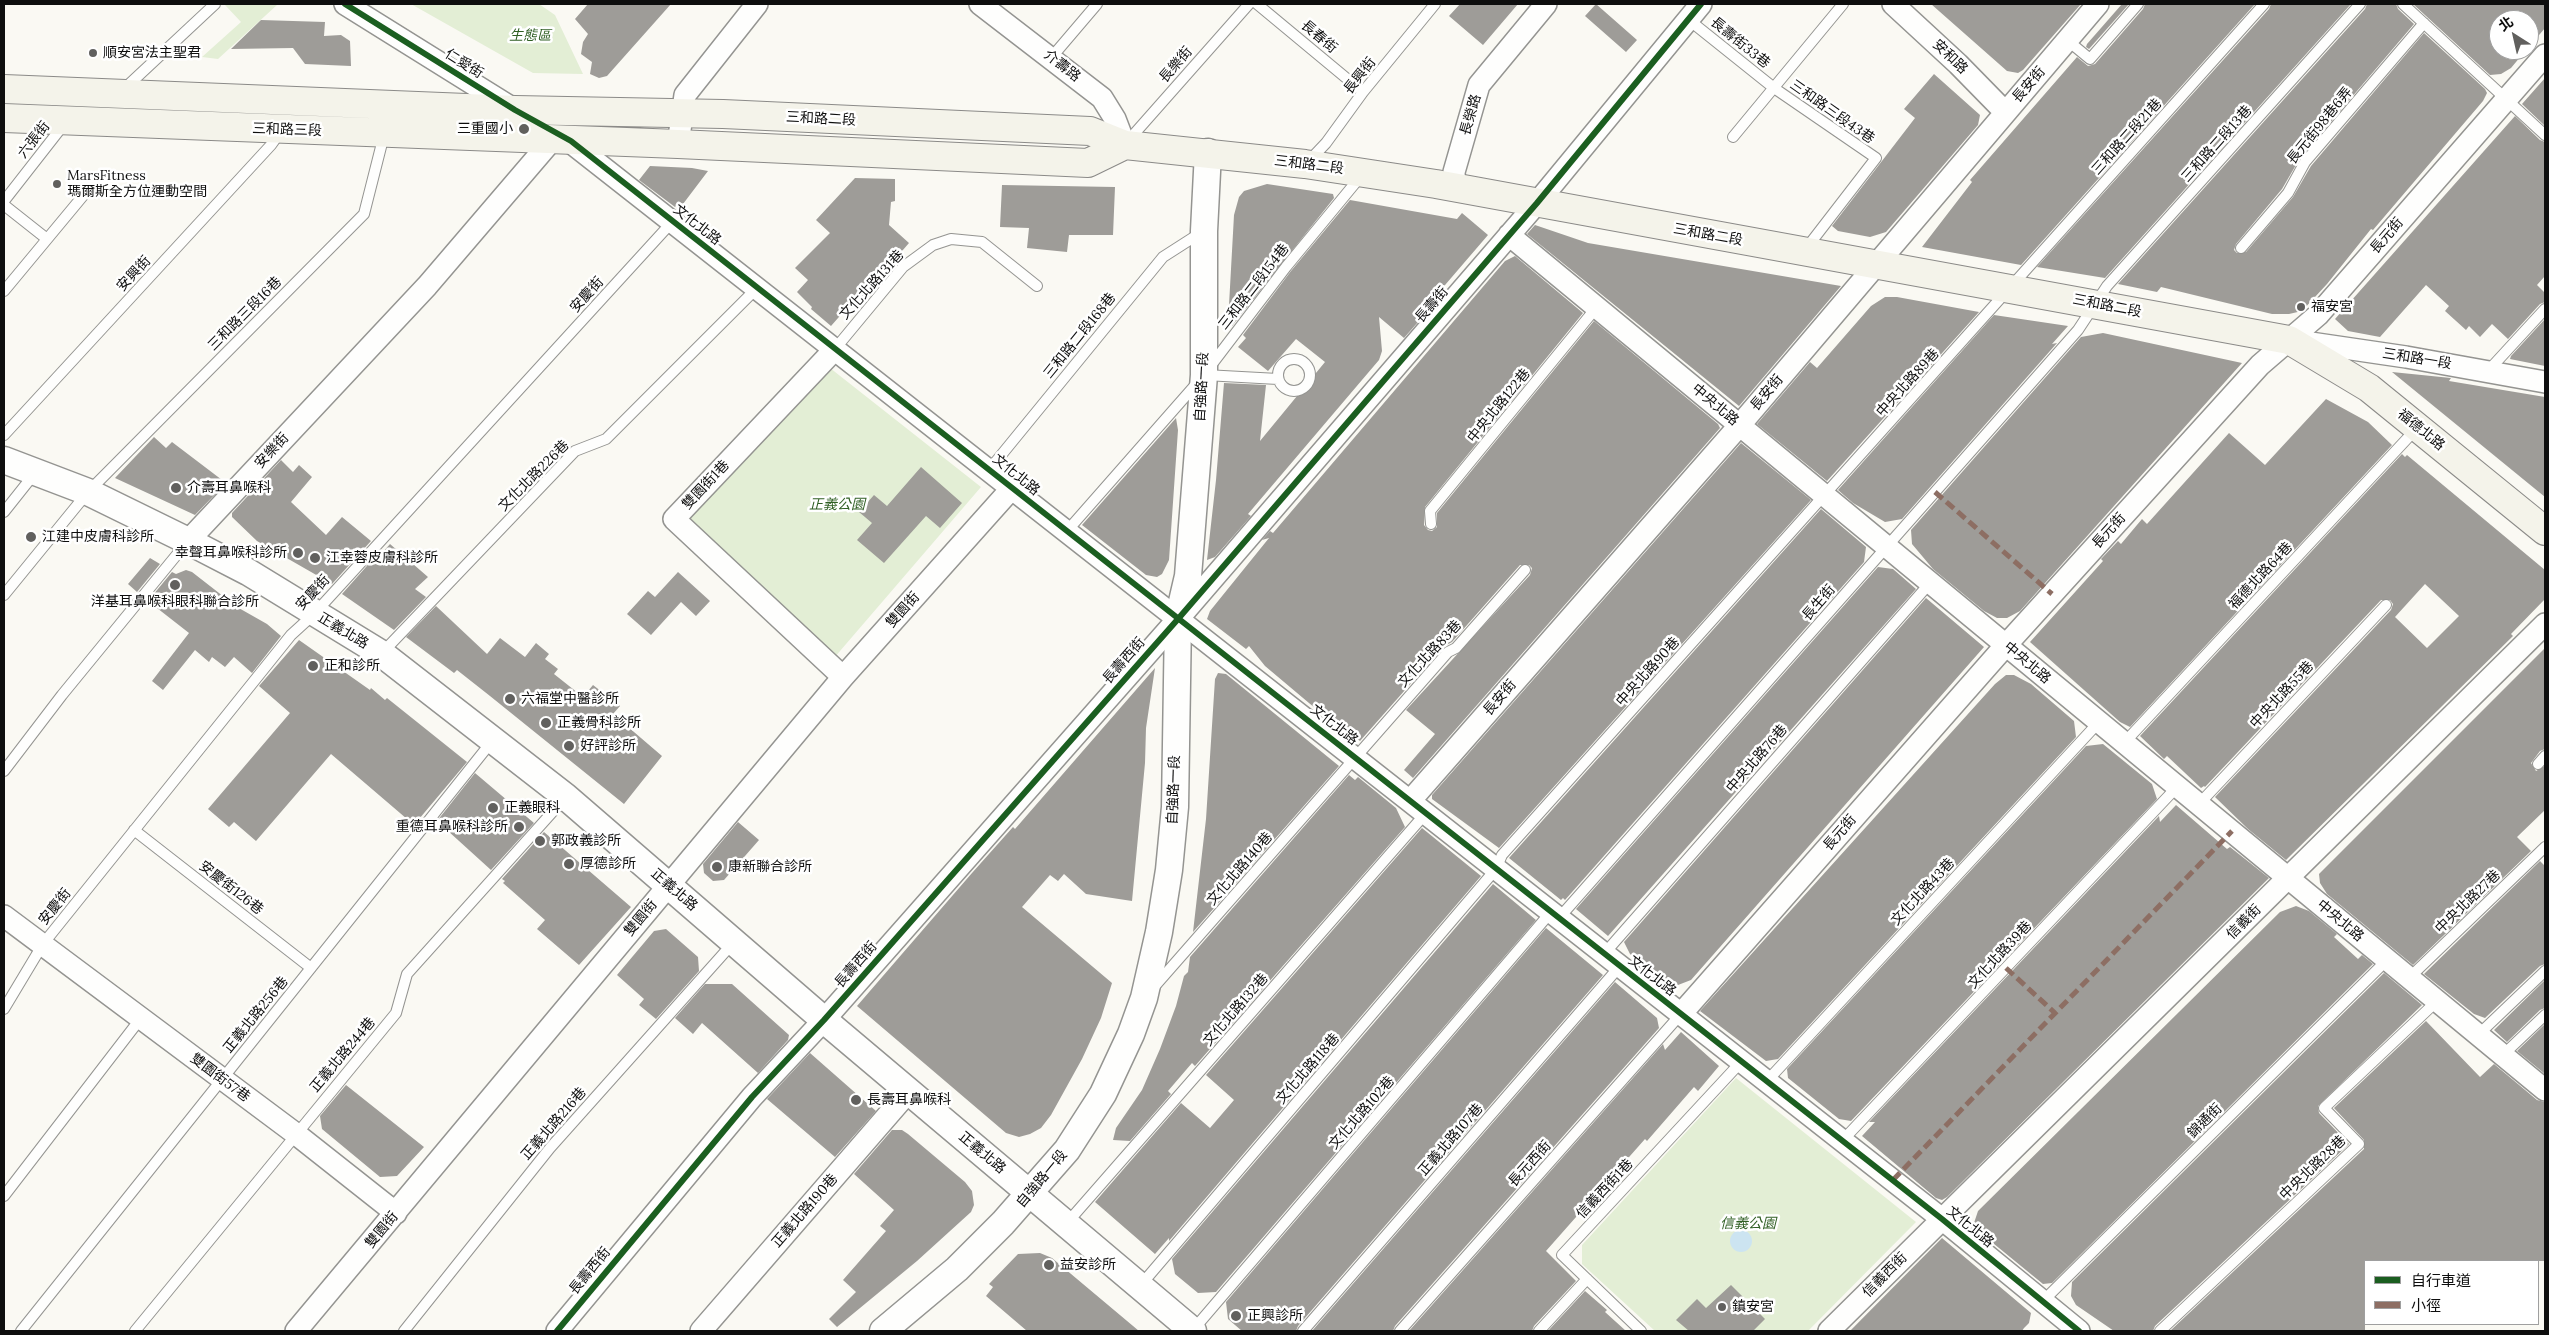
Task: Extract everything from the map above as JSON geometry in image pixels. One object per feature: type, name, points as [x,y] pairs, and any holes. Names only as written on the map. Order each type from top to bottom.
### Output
[{"type":"main road","name":"三和路三段","points":[[4,89],[515,110]]},
{"type":"main road","name":"三和路二段","points":[[515,110],[682,114],[1090,131],[1125,145],[1208,152],[1365,172],[2289,340]]},
{"type":"main road","name":"三和路三段","points":[[4,118],[562,141]]},
{"type":"main road","points":[[562,141],[678,144],[1088,163],[1125,145]]},
{"type":"main road","name":"福德北路","points":[[2289,340],[2369,388],[2545,531]]},
{"type":"street","name":"仁愛街","points":[[345,4],[562,141]]},
{"type":"street","points":[[678,144],[686,95],[757,4]]},
{"type":"street","name":"介壽路","points":[[980,4],[1102,98],[1115,119],[1125,145]]},
{"type":"street","name":"長榮路","points":[[1455,189],[1454,172],[1479,85],[1546,4]]},
{"type":"street","name":"安和路","points":[[1893,4],[1958,64],[2005,112]]},
{"type":"street","name":"長安街","points":[[1418,807],[1875,265],[2098,4]]},
{"type":"street","name":"長壽街","points":[[1178,619],[1537,204],[1695,12]]},
{"type":"street","name":"長元街","points":[[1681,1014],[2006,645],[2260,365],[2318,315],[2545,55]]},
{"type":"street","name":"文化北路","points":[[562,141],[673,221],[1942,1219],[2042,1302],[2054,1325],[2079,1331]]},
{"type":"street","name":"安樂街","points":[[188,541],[562,141]]},
{"type":"street","name":"自強路一段","points":[[883,1331],[957,1269],[1031,1194],[1067,1150],[1103,1094],[1131,1034],[1144,998],[1159,932],[1169,870],[1175,807],[1178,619],[1188,576],[1204,375],[1204,231],[1208,152]]},
{"type":"street","name":"中央北路","points":[[1509,235],[2545,1090]]},
{"type":"street","name":"三和路一段","points":[[2289,340],[2488,371],[2545,382]]},
{"type":"street","name":"雙園街1巷","points":[[835,349],[674,519],[843,677]]},
{"type":"street","name":"正義北路","points":[[4,460],[88,492],[188,541],[248,572],[382,654],[566,797],[824,1020],[1193,1331]]},
{"type":"street","name":"雙園街","points":[[296,1331],[843,677],[1012,488]]},
{"type":"street","name":"長壽西街","points":[[557,1331],[752,1098],[824,1020],[1178,619]]},
{"type":"street","name":"信義街","points":[[1942,1219],[2545,624]]},
{"type":"street","name":"雙園街57巷","points":[[4,916],[296,1134],[396,1213]]},
{"type":"street","name":"正義北路190巷","points":[[701,1331],[909,1091]]},
{"type":"street","name":"信義西街","points":[[1828,1331],[1942,1219]]},
{"type":"lane","points":[[118,94],[215,4]]},
{"type":"lane","points":[[1051,58],[1097,4]]},
{"type":"lane","name":"長樂街","points":[[1125,145],[1249,4]]},
{"type":"lane","name":"長春街","points":[[1257,4],[1363,92]]},
{"type":"lane","name":"長興街","points":[[1305,164],[1326,143],[1363,92],[1435,4]]},
{"type":"lane","points":[[1734,137],[1843,4]]},
{"type":"lane","points":[[2067,40],[2090,59],[2138,4]]},
{"type":"lane","name":"三和路二段21巷","points":[[2011,288],[2264,4]]},
{"type":"lane","name":"三和路二段13巷","points":[[2096,304],[2107,286],[2360,4]]},
{"type":"lane","points":[[2403,4],[2545,135]]},
{"type":"lane","name":"長壽街33巷","points":[[1695,12],[1774,88]]},
{"type":"lane","name":"長元街98巷6弄","points":[[2241,248],[2288,193],[2306,162],[2424,23]]},
{"type":"lane","name":"三和路三段43巷","points":[[1774,88],[1876,158],[1803,252]]},
{"type":"lane","name":"六張街","points":[[4,201],[67,121]]},
{"type":"lane","name":"安興街","points":[[4,435],[271,145],[282,130]]},
{"type":"lane","name":"三和路三段16巷","points":[[4,595],[88,492],[364,214],[384,134]]},
{"type":"lane","name":"三和路二段154巷","points":[[1067,531],[1204,375],[1286,267],[1365,172]]},
{"type":"lane","points":[[4,291],[87,190]]},
{"type":"lane","points":[[4,204],[47,239]]},
{"type":"lane","name":"安慶街","points":[[4,1008],[43,944],[291,636],[314,614],[673,221]]},
{"type":"lane","name":"三和路二段168巷","points":[[989,470],[1163,256],[1204,231]]},
{"type":"lane","name":"文化北路131巷","points":[[835,349],[903,267],[933,245],[951,239],[982,242],[1037,286]]},
{"type":"lane","name":"文化北路226巷","points":[[382,654],[575,452],[606,440],[757,288]]},
{"type":"lane","name":"中央北路89巷","points":[[1825,496],[2011,288]]},
{"type":"lane","name":"長生街","points":[[1555,915],[1887,547],[2078,330],[2096,304]]},
{"type":"lane","name":"中央北路122巷","points":[[1431,524],[1430,512],[1596,308]]},
{"type":"lane","points":[[2488,371],[2545,309]]},
{"type":"lane","points":[[1204,375],[1278,379]]},
{"type":"lane","name":"福德北路64巷","points":[[2124,743],[2417,427]]},
{"type":"lane","points":[[4,512],[36,472]]},
{"type":"lane","name":"中央北路90巷","points":[[1496,869],[1502,855],[1825,496]]},
{"type":"lane","name":"安樂街","points":[[4,771],[62,695],[188,541]]},
{"type":"lane","name":"文化北路83巷","points":[[1356,758],[1448,652],[1456,648],[1525,570]]},
{"type":"lane","name":"中央北路76巷","points":[[1612,960],[1930,582]]},
{"type":"lane","name":"中央北路55巷","points":[[2199,804],[2386,604]]},
{"type":"lane","name":"文化北路43巷","points":[[1767,1081],[2099,722]]},
{"type":"lane","name":"正義北路256巷","points":[[21,1331],[493,740]]},
{"type":"lane","points":[[2538,764],[2545,756]]},
{"type":"lane","name":"文化北路140巷","points":[[1144,998],[1356,758]]},
{"type":"lane","name":"文化北路39巷","points":[[1842,1141],[2177,787]]},
{"type":"lane","name":"正義北路244巷","points":[[135,1331],[396,1013],[407,974],[566,797]]},
{"type":"lane","name":"文化北路132巷","points":[[1066,1224],[1418,807]]},
{"type":"lane","name":"安慶街126巷","points":[[134,830],[311,968]]},
{"type":"lane","name":"中央北路27巷","points":[[2409,978],[2545,847]]},
{"type":"lane","name":"文化北路118巷","points":[[1140,1286],[1496,869]]},
{"type":"lane","name":"文化北路102巷","points":[[1193,1331],[1555,915]]},
{"type":"lane","name":"正義北路216巷","points":[[404,1331],[550,1148],[734,942]]},
{"type":"lane","name":"正義北路107巷","points":[[1303,1331],[1612,960]]},
{"type":"lane","name":"錦通街","points":[[2042,1302],[2387,960]]},
{"type":"lane","points":[[2478,1035],[2545,971]]},
{"type":"lane","name":"中央北路28巷","points":[[2160,1331],[2359,1144],[2324,1108],[2437,1001]]},
{"type":"lane","name":"長元西街","points":[[1400,1331],[1681,1014]]},
{"type":"lane","points":[[2503,1055],[2545,1015]]},
{"type":"lane","points":[[4,1196],[141,1018]]},
{"type":"lane","name":"信義西街1巷","points":[[1641,1331],[1562,1255],[1741,1062]]},
{"type":"lane","points":[[1539,1331],[1587,1278]]},
{"type":"green space","name":"生態區","points":[[411,4],[539,4],[555,15],[583,74],[533,73]]},
{"type":"green space","points":[[225,5],[277,5],[218,59],[202,57],[241,22]]},
{"type":"green space","name":"正義公園","points":[[830,368],[981,487],[834,658],[689,520]]},
{"type":"green space","name":"信義公園","points":[[1736,1078],[1916,1222],[1808,1331],[1655,1331],[1582,1264],[1582,1245]]},
{"type":"water","points":[[1741,1230],[1749,1233],[1752,1241],[1749,1249],[1741,1252],[1733,1249],[1730,1241],[1733,1233]]},
{"type":"building","points":[[588,4],[671,4],[607,76],[599,78],[590,74],[592,62],[581,54],[583,42],[588,34],[575,19]]},
{"type":"building","points":[[1460,4],[1518,4],[1483,45],[1449,16]]},
{"type":"building","points":[[1596,4],[1637,40],[1626,52],[1585,16]]},
{"type":"building","points":[[1931,4],[2081,4],[2023,70],[2018,73],[2007,71]]},
{"type":"building","points":[[2122,4],[2129,4],[2089,49],[2086,47],[2087,44]]},
{"type":"building","points":[[2145,4],[2255,4],[2021,265],[1922,247],[1972,182],[1970,180],[2077,57],[2088,66],[2095,64],[2143,9]]},
{"type":"building","points":[[2271,4],[2351,4],[2105,278],[2037,267],[2269,9]]},
{"type":"building","points":[[2367,4],[2396,4],[2398,9],[2414,24],[2300,158],[2282,189],[2236,244],[2234,250],[2237,253],[2246,252],[2293,197],[2311,166],[2424,33],[2485,89],[2487,93],[2483,101],[2373,230],[2371,229],[2327,284],[2302,311],[2289,314],[2272,314],[2161,287],[2157,292],[2118,284],[2365,9]]},
{"type":"building","points":[[2413,4],[2545,4],[2545,28],[2539,35],[2539,10],[2489,10],[2489,60],[2518,60],[2511,68],[2501,74],[2490,75]]},
{"type":"building","points":[[261,20],[325,22],[324,36],[341,35],[350,41],[351,66],[305,64],[293,48],[231,49]]},
{"type":"building","points":[[1934,74],[1980,115],[1978,125],[1886,232],[1870,237],[1838,231],[1832,226],[1915,118],[1904,109]]},
{"type":"building","points":[[2545,78],[2545,126],[2522,104]]},
{"type":"building","points":[[2515,116],[2540,140],[2545,142],[2545,276],[2537,285],[2545,293],[2545,302],[2540,304],[2508,339],[2492,324],[2480,337],[2469,326],[2466,330],[2445,311],[2449,306],[2426,285],[2380,337],[2348,331],[2335,319]]},
{"type":"building","points":[[650,166],[692,168],[708,171],[683,204],[679,202],[675,207],[639,180]]},
{"type":"building","points":[[855,178],[895,179],[895,201],[891,202],[889,225],[909,243],[896,258],[898,260],[865,298],[860,293],[831,326],[811,309],[812,307],[797,292],[808,280],[795,268],[830,233],[816,220]]},
{"type":"building","points":[[1267,184],[1333,194],[1334,198],[1232,326],[1228,323],[1234,215],[1239,197],[1244,191]]},
{"type":"building","points":[[1002,185],[1115,187],[1113,235],[1069,235],[1067,252],[1027,248],[1029,228],[1000,227]]},
{"type":"building","points":[[1350,200],[1457,219],[1462,213],[1488,235],[1415,320],[1418,322],[1404,338],[1379,317],[1382,351],[1379,360],[1248,514],[1251,516],[1215,557],[1207,560],[1224,383],[1266,385],[1260,441],[1325,362],[1296,339],[1268,371],[1238,347],[1246,338],[1243,335],[1291,271]]},
{"type":"building","points":[[1535,225],[1588,243],[1841,286],[1739,406],[1527,234]]},
{"type":"building","points":[[1515,256],[1583,313],[1425,507],[1424,525],[1428,530],[1432,531],[1437,527],[1437,513],[1594,321],[1718,424],[1720,428],[1413,778],[1404,770],[1435,734],[1406,710],[1530,575],[1532,568],[1529,565],[1520,565],[1452,642],[1443,647],[1360,741],[1349,732],[1347,735],[1265,666],[1249,646],[1246,649],[1207,619],[1210,611],[1269,538],[1262,540],[1270,531],[1273,533],[1505,261]]},
{"type":"building","points":[[1885,297],[1897,297],[1979,312],[1827,481],[1757,424],[1810,362],[1817,368],[1871,306]]},
{"type":"building","points":[[1994,315],[2068,326],[2052,344],[2057,343],[1902,519],[1885,522],[1853,503],[1838,490]]},
{"type":"building","points":[[2545,319],[2545,366],[2510,359],[2511,356]]},
{"type":"building","points":[[2103,333],[2242,363],[2020,611],[2007,618],[1997,618],[1984,611],[1933,569],[1912,544],[1911,530],[2081,337]]},
{"type":"building","points":[[2392,372],[2451,378],[2449,381],[2545,397],[2545,497]]},
{"type":"building","points":[[2326,399],[2368,422],[2392,445],[2130,727],[2120,722],[2030,642],[2103,561],[2101,559],[2118,541],[2121,544],[2142,519],[2147,524],[2229,433],[2265,465]]},
{"type":"building","points":[[1176,418],[1178,430],[1169,560],[1162,574],[1157,577],[1146,575],[1082,525]]},
{"type":"building","points":[[154,437],[166,448],[172,442],[226,483],[195,515],[115,478]]},
{"type":"building","points":[[1741,443],[1811,500],[1499,848],[1432,799],[1432,795]]},
{"type":"building","points":[[2402,454],[2405,457],[2407,455],[2545,570],[2545,599],[2511,634],[2513,636],[2286,860],[2248,829],[2215,797],[2391,610],[2393,604],[2390,600],[2381,600],[2205,787],[2201,788],[2167,756],[2164,759],[2140,736]],"holes":[[[2425,584],[2459,616],[2427,648],[2395,617]]]},
{"type":"building","points":[[281,460],[293,472],[299,465],[312,477],[291,502],[326,535],[342,517],[371,541],[332,584],[257,541],[232,517],[232,513]]},
{"type":"building","points":[[921,467],[962,503],[940,528],[926,516],[884,563],[857,540],[872,523],[859,512],[874,495],[887,506]]},
{"type":"building","points":[[1821,509],[1866,547],[1864,562],[1565,900],[1563,898],[1561,900],[1509,858]]},
{"type":"building","points":[[390,544],[428,577],[415,589],[426,597],[394,630],[342,594],[381,550],[383,552]]},
{"type":"building","points":[[150,558],[160,564],[137,592],[128,584]]},
{"type":"building","points":[[1878,567],[1893,569],[1916,589],[1608,936],[1576,909]]},
{"type":"building","points":[[186,570],[192,572],[237,607],[267,624],[281,636],[252,673],[234,657],[225,667],[212,657],[209,662],[195,650],[163,690],[152,681],[189,633],[148,601],[172,572],[176,574]]},
{"type":"building","points":[[678,572],[710,601],[696,616],[681,602],[651,635],[627,614],[648,591],[655,597]]},
{"type":"building","points":[[1926,598],[1984,647],[1691,980],[1678,985],[1666,983],[1630,954],[1624,942]]},
{"type":"building","points":[[436,606],[487,654],[500,638],[525,657],[536,643],[549,654],[545,659],[558,669],[554,674],[583,697],[593,685],[620,706],[613,714],[662,756],[624,804],[457,670],[454,673],[406,637]]},
{"type":"building","points":[[299,640],[370,690],[371,688],[385,700],[387,698],[467,762],[414,825],[331,754],[256,841],[234,822],[229,827],[208,809],[290,713],[259,686]]},
{"type":"building","points":[[2545,648],[2545,749],[2540,751],[2531,763],[2536,771],[2545,766],[2545,810],[2517,837],[2531,851],[2413,965],[2327,894],[2320,883],[2319,874]]},
{"type":"building","points":[[1155,668],[1146,728],[1145,763],[1132,901],[1086,894],[1064,874],[1058,881],[1050,875],[1022,907],[1112,983],[1101,1018],[1082,1059],[1051,1115],[1041,1128],[1019,1137],[1006,1133],[857,1006],[972,873],[1013,827],[1015,829]]},
{"type":"building","points":[[1218,673],[1226,674],[1339,766],[1193,932],[1206,819],[1215,679]]},
{"type":"building","points":[[2006,675],[2014,675],[2031,684],[2074,721],[2076,737],[1778,1059],[1766,1061],[1700,1011],[1995,684]]},
{"type":"building","points":[[2103,744],[2152,784],[2157,799],[1851,1121],[1839,1119],[1788,1078],[1787,1069],[2086,746]]},
{"type":"building","points":[[475,773],[534,823],[491,870],[437,821]]},
{"type":"building","points":[[1349,775],[1355,780],[1358,777],[1396,808],[1405,827],[1195,1066],[1192,1063],[1168,1091],[1171,1094],[1130,1141],[1113,1140],[1116,1128],[1142,1090],[1160,1049],[1176,1006],[1184,976],[1188,972],[1190,957]]},
{"type":"building","points":[[2176,805],[2227,849],[2230,847],[2269,878],[1947,1197],[1942,1200],[1936,1198],[1862,1136],[1875,1122],[1869,1122],[2159,816],[2160,822]]},
{"type":"building","points":[[738,822],[759,840],[724,880],[713,881],[704,873],[703,864]]},
{"type":"building","points":[[1422,828],[1481,876],[1169,1241],[1169,1238],[1155,1254],[1095,1202],[1181,1103],[1210,1128],[1234,1100],[1206,1075]]},
{"type":"building","points":[[544,832],[631,907],[579,965],[537,929],[545,920],[503,883],[505,881],[502,879]]},
{"type":"building","points":[[2540,861],[2545,866],[2545,964],[2540,966],[2485,1018],[2474,1014],[2424,974]]},
{"type":"building","points":[[1493,884],[1536,920],[1216,1292],[1198,1293],[1175,1274],[1172,1259]]},
{"type":"building","points":[[2296,906],[2309,911],[2337,934],[2334,937],[2358,959],[2362,955],[2373,964],[2052,1283],[2043,1284],[1977,1230],[1974,1223],[1978,1211],[2280,912]]},
{"type":"building","points":[[1546,928],[1603,975],[1298,1326],[1296,1331],[1242,1331],[1228,1319],[1226,1302]]},
{"type":"building","points":[[666,929],[698,957],[699,971],[656,1019],[639,1005],[644,999],[617,975],[654,931]]},
{"type":"building","points":[[2384,973],[2422,1005],[2318,1106],[2319,1113],[2349,1144],[2155,1326],[2153,1331],[2114,1331],[2076,1305],[2071,1296],[2072,1282]]},
{"type":"building","points":[[2545,980],[2545,1008],[2540,1010],[2507,1042],[2494,1030]]},
{"type":"building","points":[[1615,982],[1657,1018],[1659,1028],[1395,1326],[1393,1331],[1312,1331]]},
{"type":"building","points":[[705,984],[732,984],[789,1035],[788,1040],[758,1073],[702,1023],[693,1034],[675,1018]]},
{"type":"building","points":[[2426,1021],[2480,1077],[2494,1064],[2537,1100],[2545,1102],[2545,1261],[2364,1260],[2365,1331],[2170,1331],[2364,1149],[2364,1140],[2334,1108]]},
{"type":"building","points":[[2545,1024],[2545,1074],[2517,1051]]},
{"type":"building","points":[[1681,1032],[1719,1066],[1698,1091],[1694,1087],[1647,1141],[1645,1139],[1546,1251],[1576,1281],[1534,1326],[1532,1331],[1409,1331],[1663,1044],[1665,1050]]},
{"type":"building","points":[[810,1053],[876,1111],[835,1157],[767,1099]]},
{"type":"building","points":[[346,1085],[424,1147],[397,1176],[380,1177],[322,1129],[320,1116]]},
{"type":"building","points":[[892,1130],[902,1130],[908,1134],[965,1182],[972,1191],[974,1205],[971,1212],[917,1261],[837,1327],[829,1319],[856,1292],[843,1280],[886,1231],[880,1226],[894,1210],[854,1174]]},
{"type":"building","points":[[1942,1238],[2031,1313],[2029,1323],[2022,1331],[1850,1331]]},
{"type":"building","points":[[1040,1253],[1052,1258],[1139,1331],[1027,1331],[986,1296],[993,1287],[989,1284],[1018,1254]]},
{"type":"building","name":"鎮安宮","points":[[1731,1285],[1765,1319],[1753,1331],[1689,1331],[1676,1320],[1697,1299],[1706,1308]]},
{"type":"building","points":[[1585,1291],[1607,1310],[1605,1312],[1626,1331],[1548,1331]]},
{"type":"marked path","points":[[1935,492],[2052,594]]},
{"type":"marked path","points":[[1893,1180],[2232,831]]},
{"type":"marked path","points":[[2006,968],[2055,1013]]},
{"type":"cycle path","points":[[345,4],[515,110],[571,141],[1942,1219],[2079,1331]]},
{"type":"cycle path","points":[[557,1331],[752,1097],[824,1020],[1178,619],[1537,203],[1701,4]]},
{"type":"place","name":"順安宮法主聖君","points":[[93,53]]},
{"type":"place","name":"三重國小","points":[[524,129]]},
{"type":"place","name":"MarsFitness 瑪爾斯全方位運動空間","points":[[57,184]]},
{"type":"place","name":"福安宮","points":[[2301,307]]},
{"type":"place","name":"介壽耳鼻喉科","points":[[176,488]]},
{"type":"place","name":"江建中皮膚科診所","points":[[31,537]]},
{"type":"place","name":"幸聲耳鼻喉科診所","points":[[298,553]]},
{"type":"place","name":"江幸蓉皮膚科診所","points":[[315,558]]},
{"type":"place","name":"洋基耳鼻喉科眼科聯合診所","points":[[175,585]]},
{"type":"place","name":"正和診所","points":[[313,666]]},
{"type":"place","name":"六福堂中醫診所","points":[[510,699]]},
{"type":"place","name":"正義骨科診所","points":[[546,723]]},
{"type":"place","name":"好評診所","points":[[569,746]]},
{"type":"place","name":"正義眼科","points":[[493,808]]},
{"type":"place","name":"重德耳鼻喉科診所","points":[[519,827]]},
{"type":"place","name":"郭政義診所","points":[[540,841]]},
{"type":"place","name":"厚德診所","points":[[569,864]]},
{"type":"place","name":"康新聯合診所","points":[[717,867]]},
{"type":"place","name":"長壽耳鼻喉科","points":[[856,1100]]},
{"type":"place","name":"益安診所","points":[[1049,1265]]},
{"type":"place","name":"鎮安宮","points":[[1722,1307]]},
{"type":"place","name":"正興診所","points":[[1236,1316]]}]
